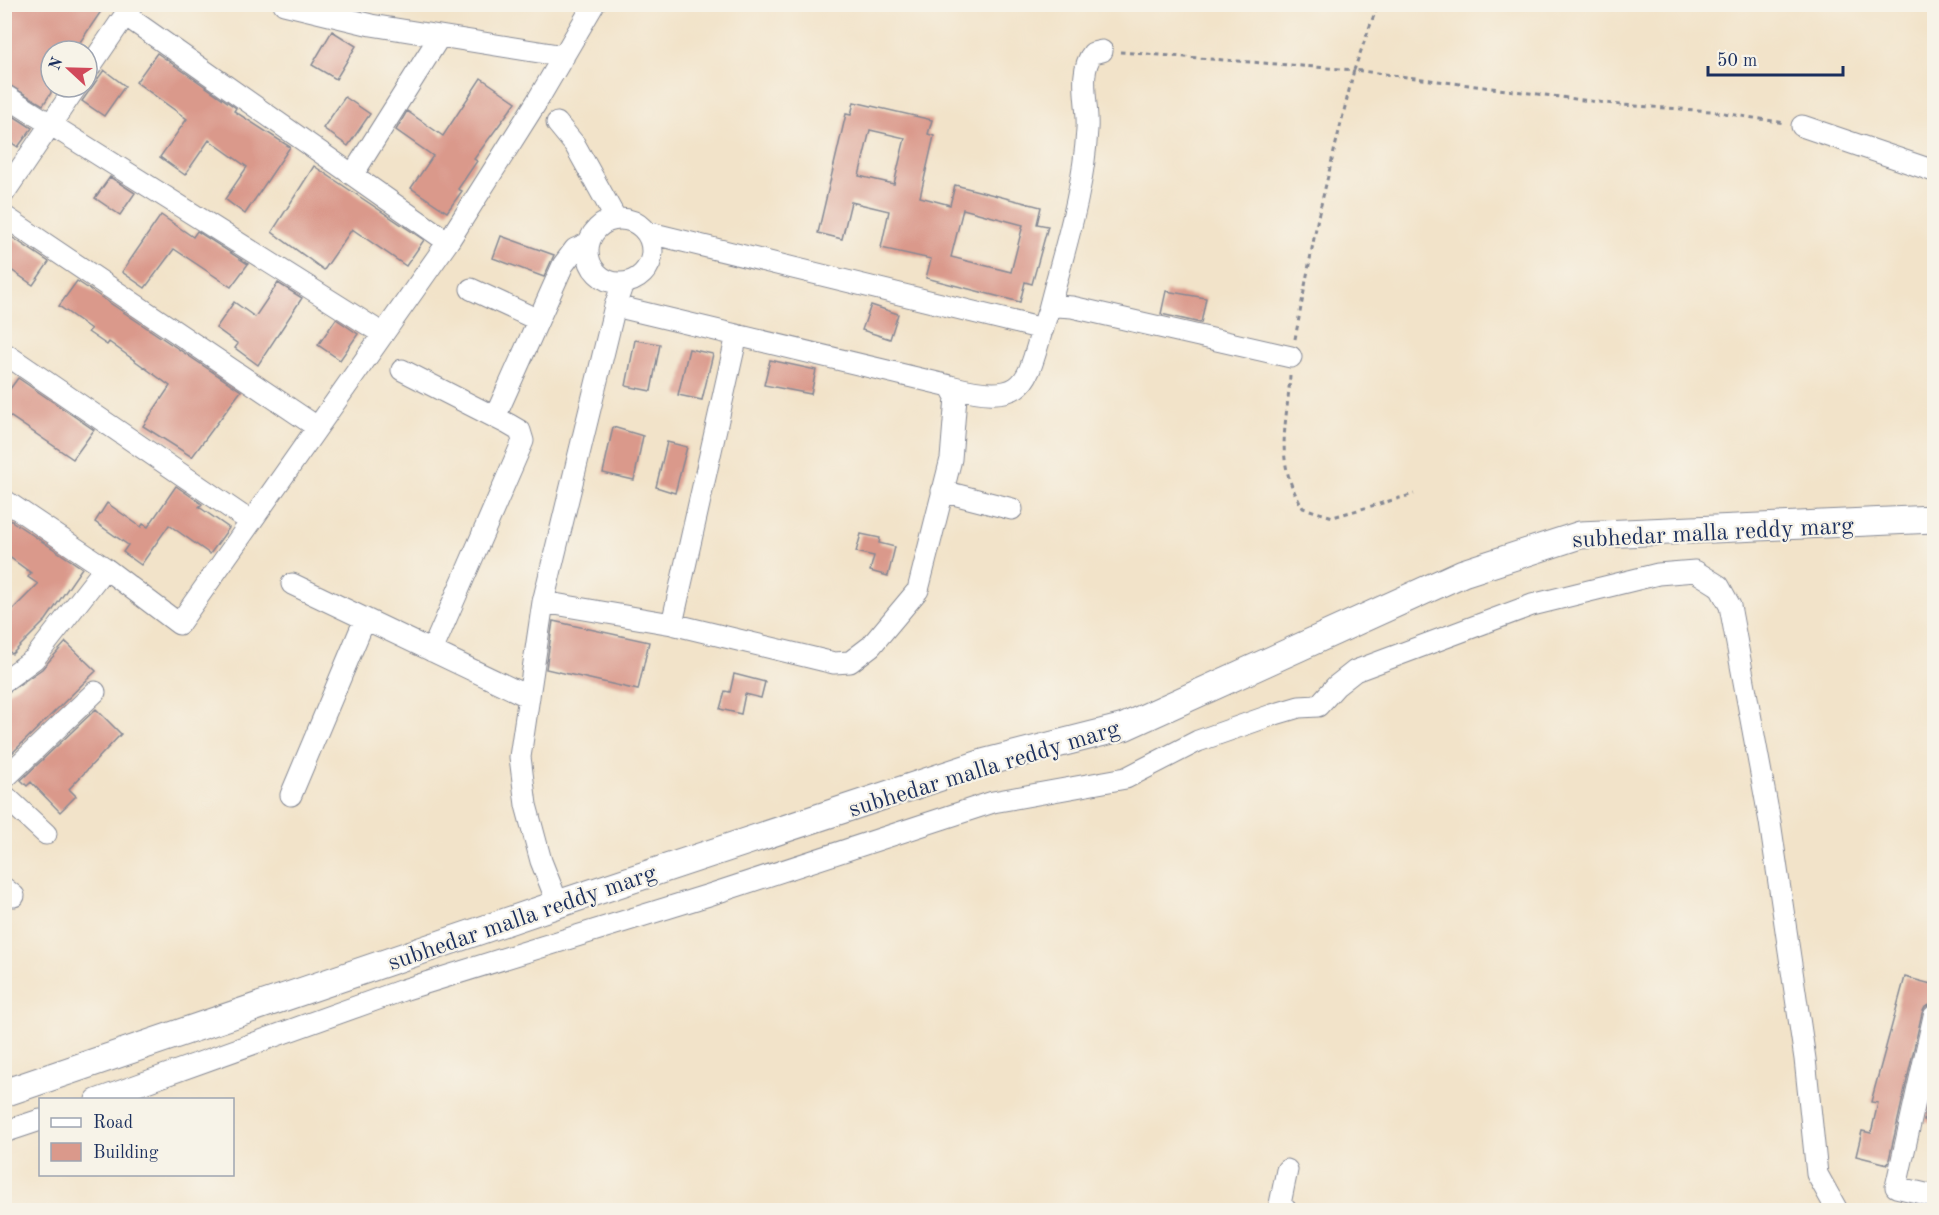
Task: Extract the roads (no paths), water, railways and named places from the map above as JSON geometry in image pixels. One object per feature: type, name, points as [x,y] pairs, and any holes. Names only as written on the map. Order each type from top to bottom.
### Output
[{"type":"main road","name":"subhedar malla reddy marg","points":[[4,1093],[558,904],[986,762],[1124,727],[1463,573],[1580,535],[1935,519]]},
{"type":"street","points":[[284,4],[371,25],[564,56]]},
{"type":"street","points":[[4,500],[105,568],[179,624],[448,242],[594,4]]},
{"type":"street","points":[[99,54],[129,10],[448,242]]},
{"type":"street","points":[[353,174],[440,36]]},
{"type":"street","points":[[615,306],[984,395],[1003,394],[1014,389],[1029,374],[1084,176],[1088,127],[1086,63],[1093,53],[1102,51]]},
{"type":"street","points":[[4,95],[383,334]]},
{"type":"street","points":[[4,193],[68,99]]},
{"type":"street","points":[[557,123],[575,145],[616,219]]},
{"type":"street","points":[[1802,126],[1935,171]]},
{"type":"street","points":[[4,216],[316,428]]},
{"type":"street","points":[[495,417],[568,256],[575,249],[589,243],[600,226],[616,219],[628,220],[646,232],[1046,319]]},
{"type":"street","points":[[589,243],[590,263],[595,272],[612,283],[623,284],[634,280],[650,264],[652,253],[646,232]]},
{"type":"street","points":[[558,904],[541,861],[526,805],[520,757],[543,602],[615,306],[623,284]]},
{"type":"street","points":[[471,289],[538,320]]},
{"type":"street","points":[[1046,319],[1057,306],[1072,307],[1291,357]]},
{"type":"street","points":[[672,624],[737,335]]},
{"type":"street","points":[[4,353],[251,522]]},
{"type":"street","points":[[402,370],[520,431],[523,441],[432,651]]},
{"type":"street","points":[[543,602],[672,624],[834,663],[850,662],[871,646],[918,590],[951,459],[956,397],[950,386]]},
{"type":"street","points":[[942,490],[1012,509]]},
{"type":"street","points":[[4,681],[34,659],[105,568]]},
{"type":"street","points":[[102,1098],[403,990],[709,895],[993,802],[1126,778],[1198,741],[1299,707],[1318,706],[1336,686],[1355,671],[1532,605],[1658,574],[1695,571],[1719,586],[1730,606],[1770,822],[1803,1048],[1817,1174],[1838,1210]]},
{"type":"street","points":[[292,584],[529,697]]},
{"type":"street","points":[[291,795],[365,619]]},
{"type":"street","points":[[4,779],[95,692]]},
{"type":"street","points":[[4,795],[46,834]]},
{"type":"street","points":[[1935,1016],[1926,1090],[1896,1187],[1935,1196]]},
{"type":"street","points":[[4,1132],[39,1119]]},
{"type":"street","points":[[1286,1210],[1280,1204],[1287,1170]]}]
